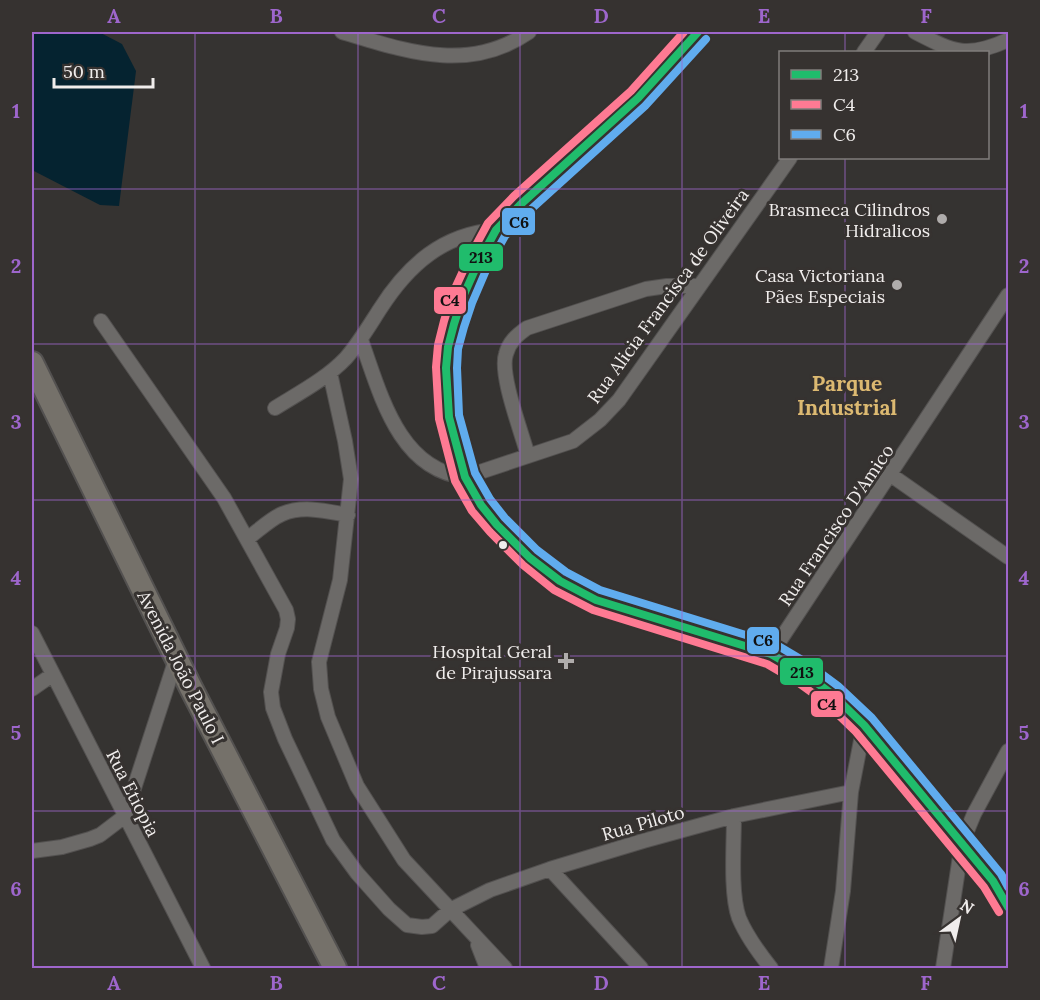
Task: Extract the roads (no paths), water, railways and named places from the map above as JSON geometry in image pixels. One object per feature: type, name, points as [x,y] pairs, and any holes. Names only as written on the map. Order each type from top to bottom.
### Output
[{"type":"main road","points":[[698,32],[638,98],[521,204],[496,230],[478,262],[462,299],[448,347],[446,385],[448,417],[465,477],[481,505],[497,525],[530,558],[560,581],[596,600],[771,654],[802,672],[832,694],[864,725],[993,881],[1008,895]]},
{"type":"main road","name":"Avenida João Paulo I","points":[[32,363],[40,389],[335,969]]},
{"type":"main road","points":[[993,881],[1008,907]]},
{"type":"street","points":[[342,32],[408,52],[439,56],[484,52],[514,42],[529,32]]},
{"type":"street","points":[[865,51],[878,32]]},
{"type":"street","points":[[915,32],[956,51]]},
{"type":"street","points":[[980,51],[1008,40]]},
{"type":"street","name":"Rua Alicia Francisca de Oliveira","points":[[465,477],[573,441],[600,420],[619,400],[789,159]]},
{"type":"street","points":[[275,408],[330,373],[345,359],[361,340],[398,284],[424,257],[466,234],[496,230]]},
{"type":"street","points":[[528,456],[505,372],[505,356],[516,336],[526,328],[646,289],[698,286]]},
{"type":"street","name":"Rua Francisco D'Amico","points":[[771,654],[1008,295]]},
{"type":"street","name":"Rua Piloto","points":[[101,321],[214,483],[282,601],[288,619],[273,673],[271,692],[273,708],[285,739],[333,840],[357,873],[389,909],[407,925],[432,926],[450,910],[490,890],[550,869],[734,816],[851,792]]},
{"type":"street","points":[[361,340],[374,382],[402,438],[420,457],[443,471],[465,477]]},
{"type":"street","points":[[330,373],[351,479],[340,580],[319,662],[321,690],[327,717],[347,767],[404,860],[505,969]]},
{"type":"street","points":[[891,475],[1008,557]]},
{"type":"street","points":[[247,539],[281,514],[316,509],[348,515]]},
{"type":"street","name":"Rua Etiopia","points":[[32,633],[203,969]]},
{"type":"street","points":[[32,851],[62,847],[90,839],[125,816],[176,659]]},
{"type":"street","points":[[32,689],[52,675]]},
{"type":"street","points":[[831,969],[843,891],[851,792],[864,725]]},
{"type":"street","points":[[943,969],[962,843],[974,814],[1008,751]]},
{"type":"street","points":[[734,816],[735,887],[738,915],[757,951],[771,969]]},
{"type":"street","points":[[550,869],[641,969]]},
{"type":"street","points":[[476,939],[487,969]]},
{"type":"water","points":[[32,32],[99,32],[122,44],[136,71],[119,206],[100,205],[32,170]]},
{"type":"place","name":"Brasmeca Cilindros Hidralicos","points":[[942,219]]},
{"type":"place","name":"Casa Victoriana Pães Especiais","points":[[897,285]]},
{"type":"place","name":"Hospital Geral de Pirajussara","points":[[566,661]]},
{"type":"district","name":"Parque Industrial","points":[[847,395]]}]
